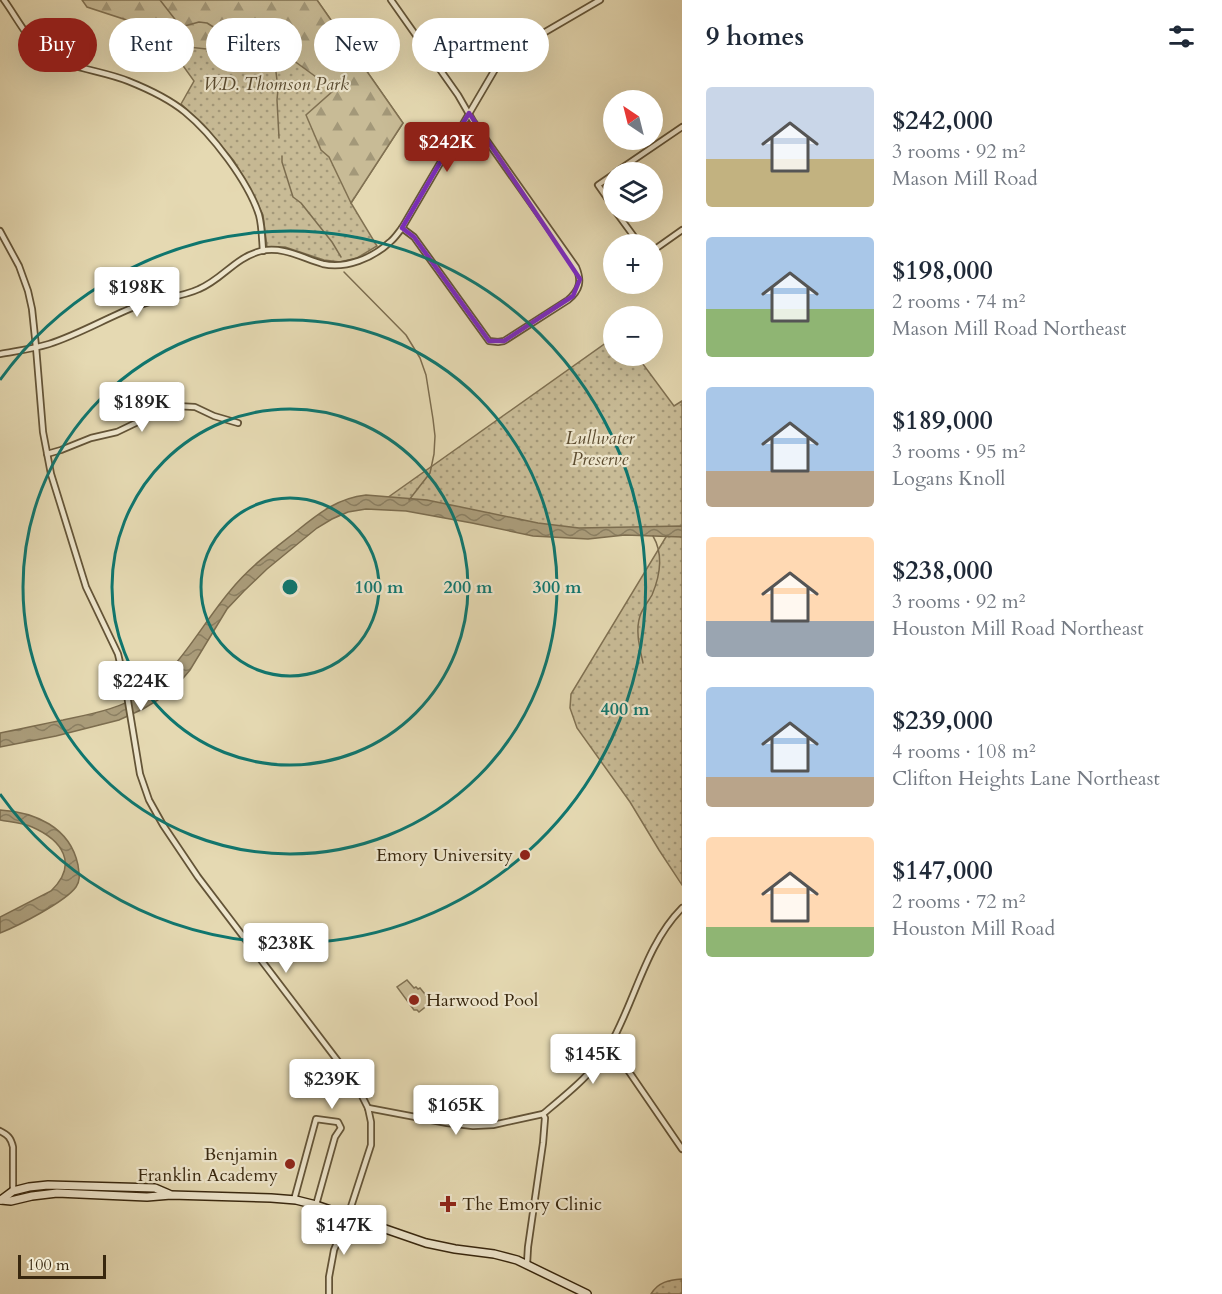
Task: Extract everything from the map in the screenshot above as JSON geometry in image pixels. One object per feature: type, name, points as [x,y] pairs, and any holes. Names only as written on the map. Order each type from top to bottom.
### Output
[{"type":"main road","points":[[1,1200],[13,1191],[29,1187],[64,1185],[155,1188],[171,1195]]},
{"type":"main road","points":[[1,1200],[11,1201],[57,1193],[294,1200],[316,1205],[426,1243],[517,1260],[587,1294]]},
{"type":"street","points":[[4,0],[27,34],[47,54],[65,62],[126,80],[158,94],[183,110],[201,126],[247,189],[259,216],[262,251]]},
{"type":"street","points":[[391,0],[576,267],[580,279],[579,287],[568,300],[546,316],[504,341],[489,340],[414,237],[402,228]]},
{"type":"street","points":[[0,354],[62,339],[138,305],[197,290],[208,285],[240,260],[262,251],[285,251],[324,264],[343,265],[378,252],[392,241],[402,228],[497,66],[516,49],[591,2],[600,0]]},
{"type":"street","points":[[631,162],[682,127]]},
{"type":"street","points":[[663,243],[682,230]]},
{"type":"street","points":[[0,231],[19,266],[32,309],[43,432],[51,474],[86,586],[118,654],[140,774],[146,791],[163,825],[198,877],[350,1077],[368,1108],[371,1122],[371,1145],[348,1216],[331,1258],[329,1294]]},
{"type":"street","points":[[46,454],[91,438],[117,432],[176,406],[195,406],[214,416],[238,423]]},
{"type":"street","points":[[368,1108],[474,1126],[493,1125],[543,1114],[594,1068],[621,1023],[658,938],[682,908]]},
{"type":"street","points":[[610,1044],[682,1149]]},
{"type":"street","points":[[527,1264],[543,1143],[545,1118],[543,1114]]},
{"type":"street","points":[[294,1200],[315,1119],[338,1122],[341,1128],[335,1137],[316,1205]]},
{"type":"street","points":[[0,1131],[8,1135],[13,1147],[13,1191]]},
{"type":"highlighted area","points":[[469,113],[580,279],[573,296],[504,341],[489,341],[414,237],[402,228]]},
{"type":"green space","points":[[82,0],[317,0],[330,18],[314,18],[314,72],[367,72],[403,123],[351,203],[329,157],[321,150],[306,115],[334,90],[302,67],[302,18],[206,18],[206,49],[194,48],[194,18],[120,18],[87,7]]},
{"type":"green space","name":"W.D. Thomson Park","points":[[136,0],[317,0],[330,18],[314,18],[314,72],[367,72],[403,123],[351,203],[377,246],[357,258],[340,262],[324,260],[285,247],[267,247],[263,215],[234,161],[204,125],[181,104],[194,81],[188,72],[194,72],[194,18],[149,18]]},
{"type":"green space","name":"Lullwater Preserve","points":[[603,345],[603,366],[644,366],[674,406],[682,401],[682,885],[630,802],[577,728],[570,708],[571,694],[669,532],[575,532],[380,503]]},
{"type":"green space","points":[[407,980],[414,988],[420,988],[429,999],[427,1001],[429,1004],[419,1012],[414,1010],[397,987]]},
{"type":"green space","points":[[682,1279],[682,1294],[651,1294],[664,1282]]},
{"type":"water","points":[[366,495],[427,500],[538,523],[579,528],[682,526],[682,537],[625,535],[588,539],[533,536],[406,511],[366,509],[348,512],[317,528],[244,591],[227,609],[190,670],[179,683],[158,700],[119,720],[0,747],[0,733],[106,710],[126,703],[145,692],[170,670],[237,582],[254,566],[321,512],[347,499]]},
{"type":"water","points":[[0,810],[38,818],[59,831],[74,852],[78,865],[79,882],[62,900],[0,933],[0,917],[51,891],[64,871],[65,862],[59,846],[52,839],[43,832],[28,826],[0,820]]},
{"type":"waterway","points":[[160,0],[181,27],[199,22],[206,23]]},
{"type":"waterway","points":[[276,72],[279,138]]},
{"type":"waterway","points":[[282,156],[293,197],[301,203],[341,257]]},
{"type":"waterway","points":[[344,272],[406,335],[420,358],[426,375],[435,436],[434,454],[430,473],[409,500]]},
{"type":"waterway","points":[[643,663],[638,640],[639,622],[642,611],[655,588],[660,566],[659,551],[653,536]]},
{"type":"place","name":"Emory University","points":[[525,855]]},
{"type":"place","name":"Harwood Pool","points":[[414,1000]]},
{"type":"place","name":"Benjamin Franklin Academy","points":[[290,1164]]},
{"type":"place","name":"The Emory Clinic","points":[[448,1204]]}]
